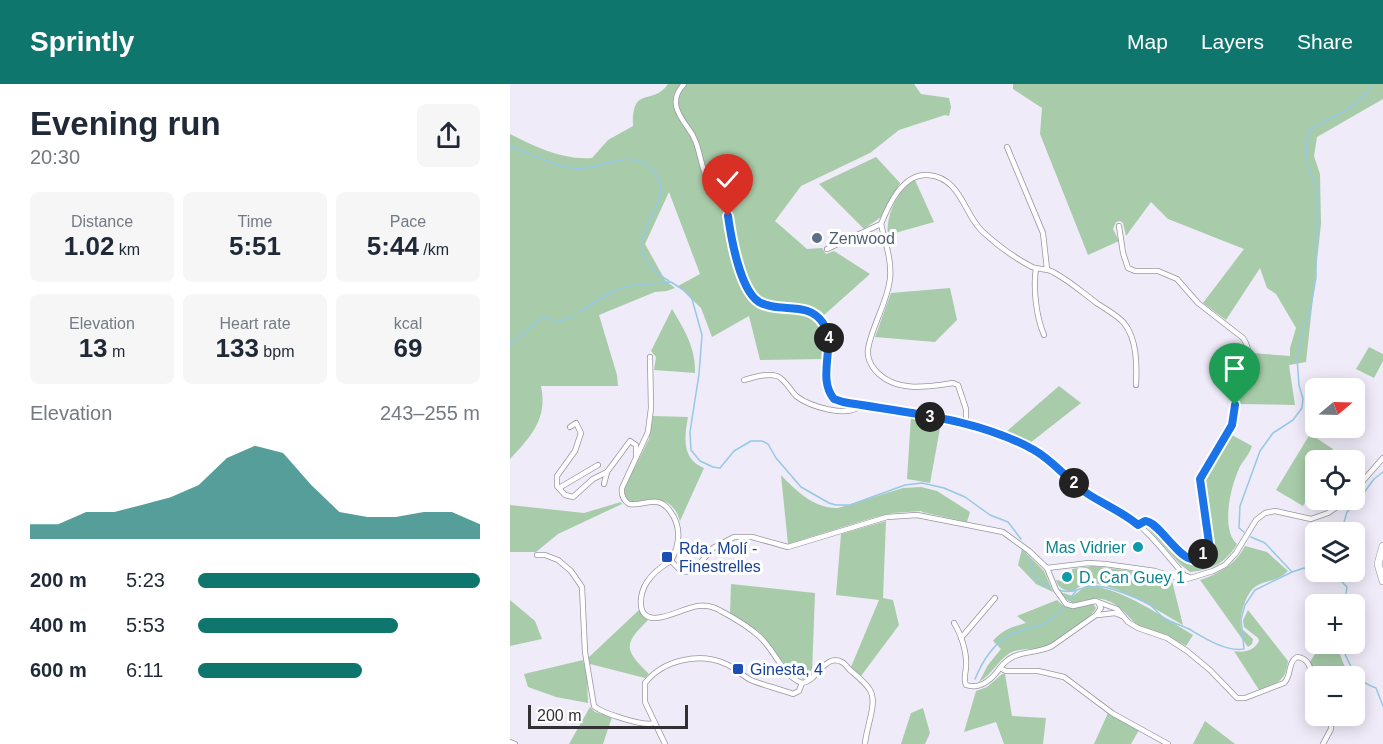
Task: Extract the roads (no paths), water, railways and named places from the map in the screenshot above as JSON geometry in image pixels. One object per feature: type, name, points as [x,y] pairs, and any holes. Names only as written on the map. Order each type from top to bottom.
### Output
[{"type":"main road","points":[[1383,546],[1378,564],[1383,581]]},
{"type":"street","points":[[684,84],[677,93],[675,107],[697,142],[708,179],[726,209],[735,254],[751,293],[761,303],[810,310],[822,322],[829,340],[827,380],[831,396],[839,401],[966,425],[1004,436],[1036,451],[1086,493],[1123,513],[1138,525],[1184,575],[1189,577]]},
{"type":"street","points":[[1007,147],[1043,233],[1047,269]]},
{"type":"street","points":[[966,425],[966,409],[958,385],[953,383],[915,387],[898,385],[879,374],[870,360],[869,346],[890,279],[882,224],[894,198],[905,183],[916,176],[931,175],[947,182],[959,193],[974,223],[982,231],[1036,268],[1047,269],[1068,281],[1124,323],[1134,347],[1137,368],[1136,385]]},
{"type":"street","points":[[828,249],[882,224]]},
{"type":"street","points":[[1119,226],[1128,268],[1135,271],[1158,272],[1177,279],[1198,303],[1243,338],[1248,351],[1245,358],[1227,367],[1224,373],[1235,401],[1234,421],[1200,479],[1209,539],[1208,549],[1198,557],[1187,558],[1152,522],[1145,521],[1138,525]]},
{"type":"street","points":[[1036,268],[1039,320],[1044,335]]},
{"type":"street","points":[[650,357],[650,420],[646,438],[622,488],[622,497],[629,504],[657,502],[669,509],[677,524],[679,534],[676,551],[671,561],[657,570],[645,585],[640,602],[641,608],[648,617],[658,617],[705,605],[718,608],[759,635],[790,674],[802,683]]},
{"type":"street","points":[[744,380],[774,375],[780,378],[799,398],[824,408],[848,411],[855,410],[861,405]]},
{"type":"street","points":[[570,427],[576,423],[580,436]]},
{"type":"street","points":[[585,430],[570,460],[557,476],[556,483],[565,495],[573,497],[593,479],[607,472]]},
{"type":"street","points":[[604,484],[607,472],[630,441],[636,445],[635,462]]},
{"type":"street","points":[[1365,478],[1383,458]]},
{"type":"street","points":[[559,488],[598,465]]},
{"type":"street","points":[[1047,568],[1096,564],[1155,571],[1181,580],[1225,565],[1236,553],[1256,520],[1265,513],[1275,511],[1311,519],[1332,510]]},
{"type":"street","points":[[671,561],[681,571],[690,572],[713,548],[734,537],[752,537],[788,547],[887,517],[917,515],[1003,532],[1047,568],[1056,590],[1066,604],[1073,606],[1098,602],[1117,609],[1124,618]]},
{"type":"street","points":[[537,555],[545,555],[558,560],[575,576],[582,587],[585,652],[591,699],[594,706],[601,711],[639,723],[648,725],[654,723]]},
{"type":"street","points":[[961,638],[994,598]]},
{"type":"street","points":[[954,623],[961,638],[966,660],[964,681],[968,686],[976,686],[984,684],[1012,656],[1045,650],[1052,646],[1096,615],[1101,610],[1098,602]]},
{"type":"street","points":[[1096,615],[1115,613],[1138,628],[1167,638],[1210,670],[1237,698],[1245,698],[1284,683],[1288,679],[1292,662],[1297,657],[1304,658],[1309,666]]},
{"type":"street","points":[[665,744],[645,702],[645,683],[655,674],[684,659],[720,661],[755,682],[794,693],[799,692],[802,683]]},
{"type":"street","points":[[802,683],[808,681],[827,662],[838,660],[844,663],[868,687],[873,698],[865,744]]},
{"type":"street","points":[[1000,668],[1010,671],[1047,672],[1064,677],[1112,713],[1168,744]]},
{"type":"street","points":[[1323,744],[1331,726]]},
{"type":"street","points":[[510,742],[515,744]]},
{"type":"waterway","points":[[1244,532],[1239,528],[1240,506],[1260,451],[1273,433],[1293,420],[1302,408],[1303,399],[1299,385],[1297,358],[1303,330],[1310,312],[1316,277],[1316,185],[1308,168],[1306,143],[1310,129],[1354,104],[1369,91],[1372,84]]},
{"type":"waterway","points":[[510,146],[567,167],[585,168],[625,159],[635,160],[653,171],[660,185],[660,198],[642,237],[642,251],[650,266],[669,281]]},
{"type":"waterway","points":[[579,312],[613,291],[628,286],[671,282],[685,291],[692,299],[702,335],[699,374],[690,432],[691,450],[700,461],[720,468],[734,451],[751,441],[762,441],[768,444],[776,458],[801,487],[829,503],[850,505],[905,485],[922,483],[944,488],[965,497],[990,515],[1008,522],[1021,539]]},
{"type":"waterway","points":[[510,344],[541,319],[550,317],[557,322],[574,316]]},
{"type":"waterway","points":[[1365,491],[1383,472]]},
{"type":"waterway","points":[[1344,522],[1349,510]]},
{"type":"waterway","points":[[1251,537],[1265,543],[1292,572],[1305,568]]},
{"type":"waterway","points":[[1029,557],[1035,576],[1050,587]]},
{"type":"waterway","points":[[1059,590],[1073,591],[1090,586],[1114,590],[1147,603],[1164,618],[1215,643],[1230,648],[1244,649],[1241,619],[1245,605],[1255,590],[1292,572]]},
{"type":"waterway","points":[[1342,582],[1347,587],[1346,594]]},
{"type":"waterway","points":[[1069,600],[1076,591]]},
{"type":"waterway","points":[[975,679],[985,659],[1007,636],[1051,620],[1063,607]]},
{"type":"waterway","points":[[1345,654],[1357,676],[1376,688],[1383,706]]},
{"type":"place","name":"Zenwood","points":[[817,238]]},
{"type":"place","name":"Mas Vidrier","points":[[1138,547]]},
{"type":"place","name":"Rda. Molí - Finestrelles","points":[[667,557]]},
{"type":"place","name":"D. Can Guey 1","points":[[1067,577]]},
{"type":"place","name":"Ginesta, 4","points":[[738,669]]}]
